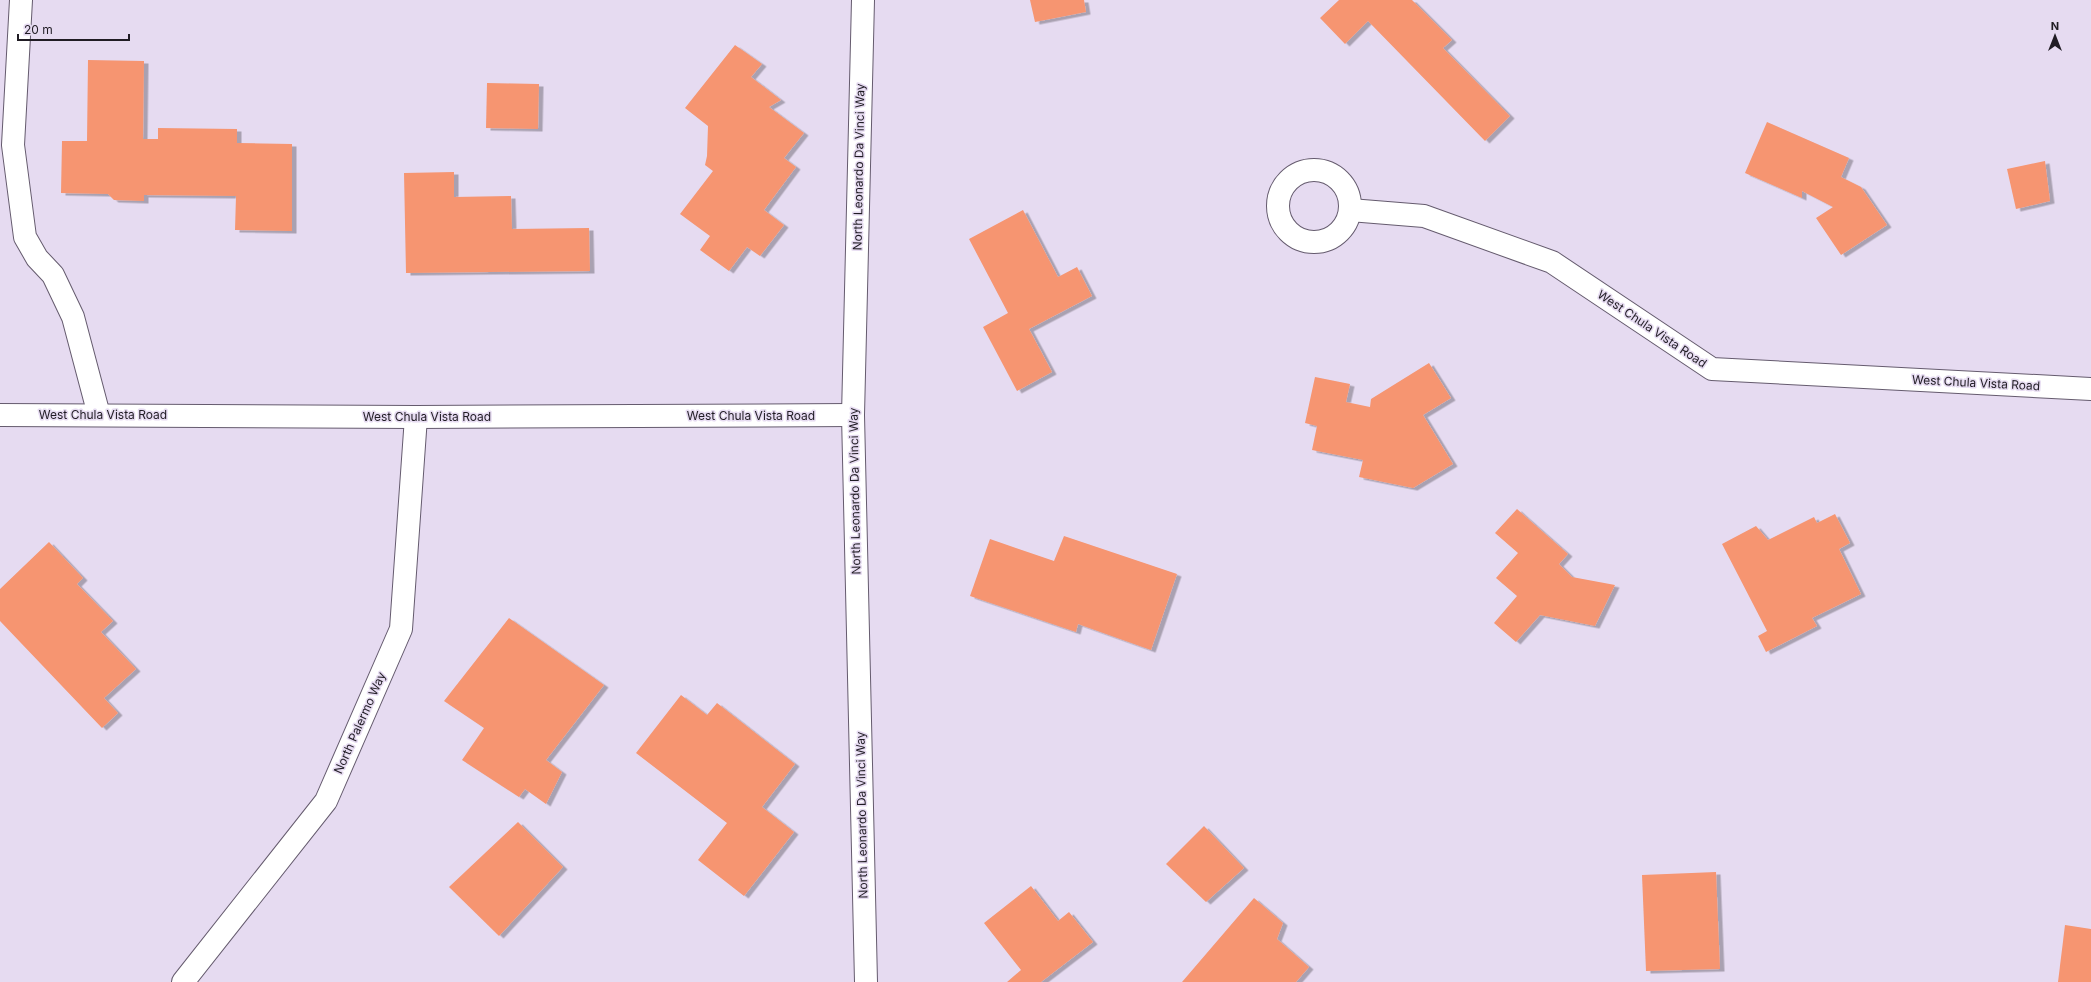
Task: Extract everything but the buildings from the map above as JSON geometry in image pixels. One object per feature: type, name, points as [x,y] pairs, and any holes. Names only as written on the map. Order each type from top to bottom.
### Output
[{"type":"street","points":[[21,0],[13,145],[25,237],[37,258],[53,276],[73,317],[98,415]]},
{"type":"street","name":"North Leonardo Da Vinci Way","points":[[863,0],[853,415],[866,982]]},
{"type":"street","name":"West Chula Vista Road","points":[[1350,210],[1424,216],[1552,262],[1712,369],[2091,388]]},
{"type":"street","name":"West Chula Vista Road","points":[[0,415],[416,417],[853,415]]},
{"type":"street","name":"North Palermo Way","points":[[183,982],[326,800],[401,629],[416,417]]}]
